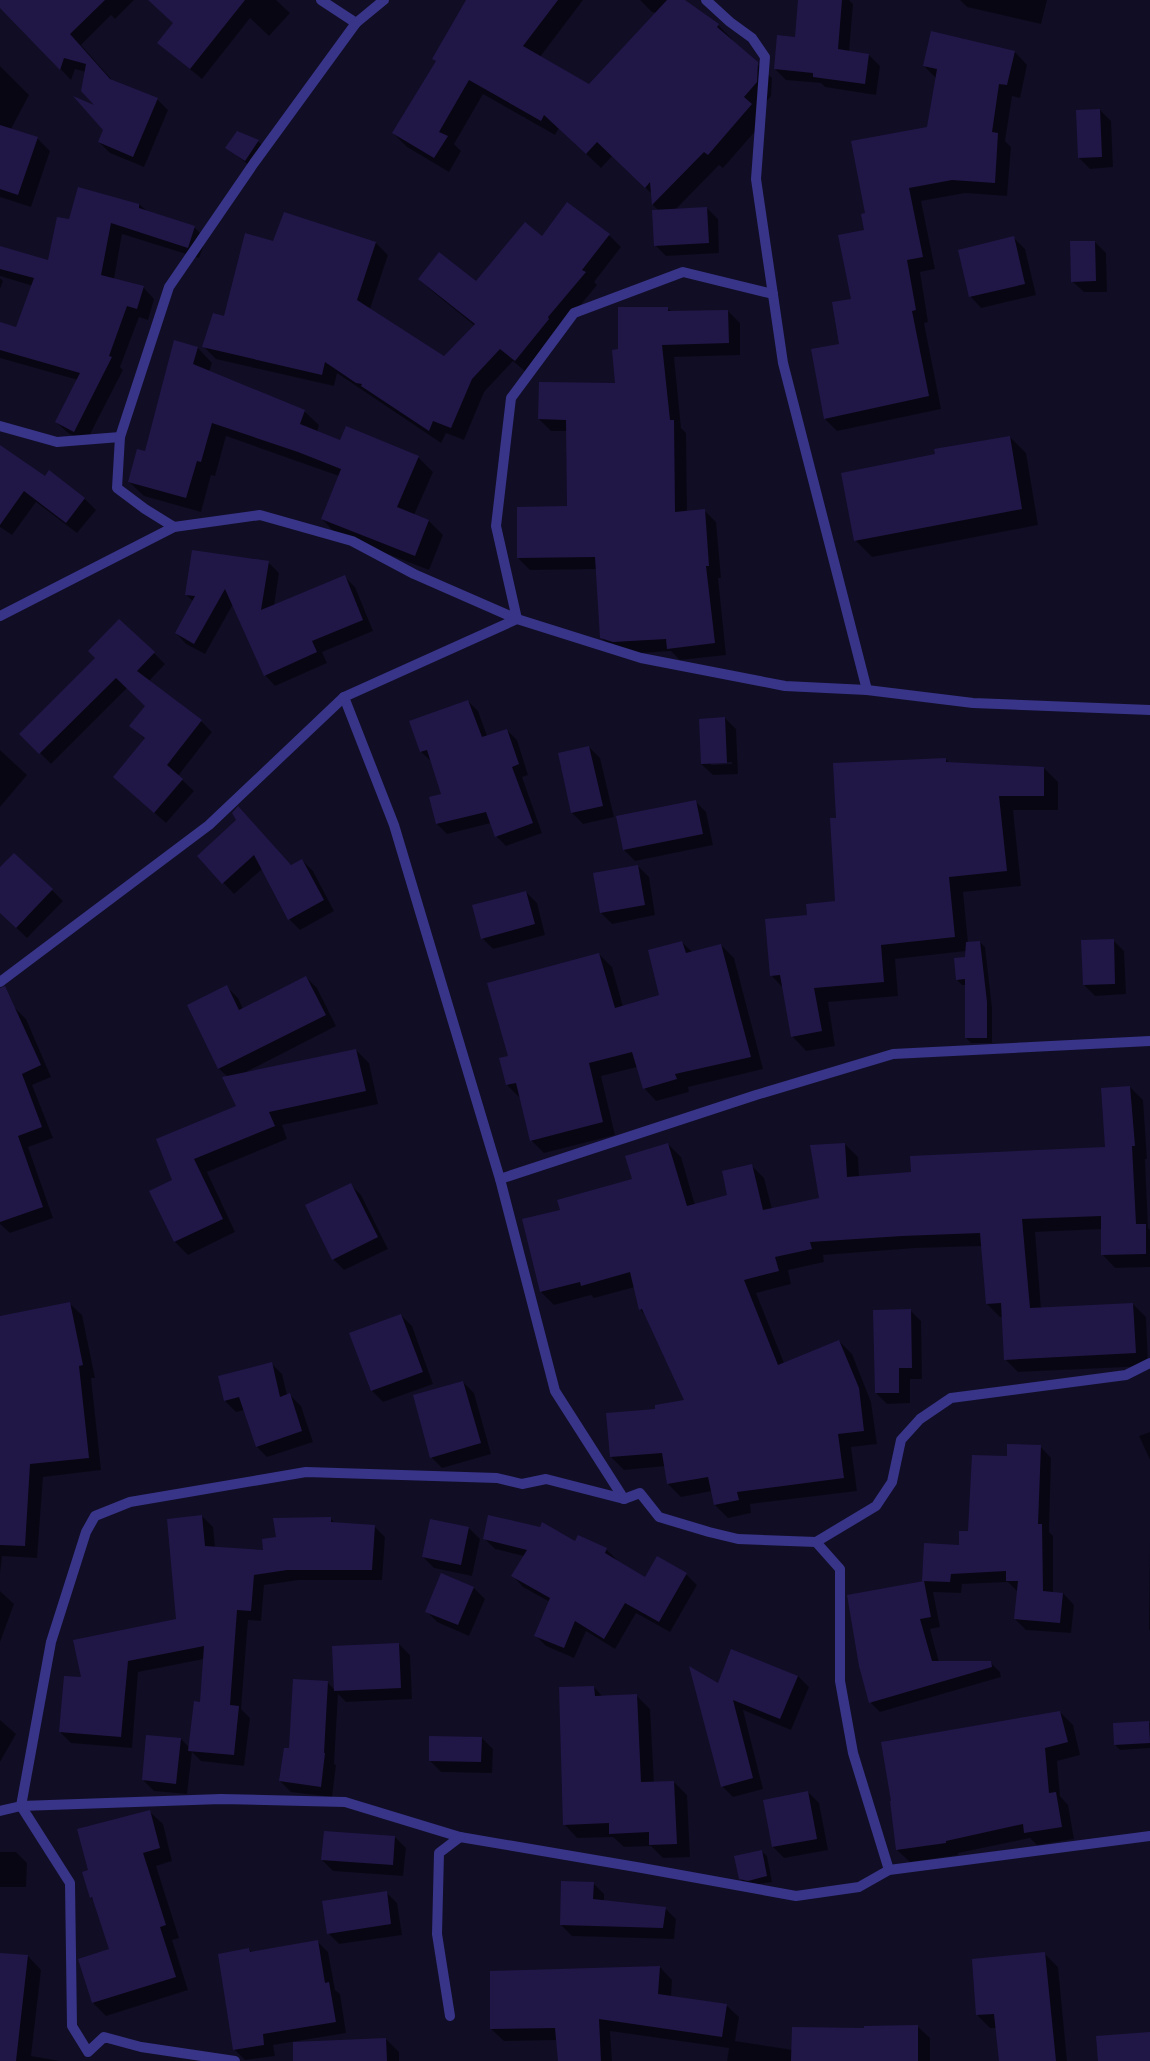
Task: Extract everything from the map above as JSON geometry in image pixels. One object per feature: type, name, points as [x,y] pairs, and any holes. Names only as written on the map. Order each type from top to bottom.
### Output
[{"type":"street","points":[[321,0],[356,23]]},
{"type":"street","points":[[174,527],[145,509],[117,488],[120,437],[169,287],[254,163],[356,23],[384,0]]},
{"type":"street","points":[[706,0],[730,22],[752,38],[765,57],[756,179],[783,362],[867,690]]},
{"type":"street","points":[[518,619],[496,526],[511,398],[574,313],[683,272],[773,294]]},
{"type":"street","points":[[0,426],[57,442],[120,437]]},
{"type":"street","points":[[0,616],[174,527],[260,515],[352,541],[414,574],[518,619],[641,658],[785,686],[867,690],[973,703],[1150,710]]},
{"type":"street","points":[[0,982],[209,825],[344,697],[518,619]]},
{"type":"street","points":[[344,697],[394,826],[500,1179],[555,1391],[624,1499]]},
{"type":"street","points":[[500,1179],[756,1095],[893,1054],[1150,1041]]},
{"type":"street","points":[[234,2061],[141,2047],[104,2037],[88,2052],[72,2026],[70,1883],[21,1806],[52,1642],[86,1532],[95,1516],[104,1511],[130,1502],[306,1472],[497,1478],[522,1484],[546,1479],[624,1499],[640,1493],[658,1517],[738,1539],[816,1542],[876,1506],[892,1482],[901,1440],[920,1419],[951,1398],[1126,1375],[1150,1363]]},
{"type":"street","points":[[816,1542],[840,1569],[840,1681],[853,1753],[889,1870]]},
{"type":"street","points":[[0,1811],[21,1806],[221,1799],[345,1802],[460,1837],[796,1896],[859,1887],[889,1870],[1150,1836]]},
{"type":"street","points":[[450,2016],[437,1934],[439,1853],[460,1837]]},
{"type":"building","points":[[0,0],[105,0],[70,34],[110,79],[158,98],[133,157],[98,142],[103,130],[73,96],[94,105],[81,91],[86,64],[64,58],[60,70],[0,8]]},
{"type":"building","points":[[148,0],[245,0],[190,69],[157,43],[173,23]]},
{"type":"building","points":[[466,0],[558,0],[523,46],[589,84],[667,0],[685,0],[719,24],[717,27],[758,62],[757,82],[744,97],[752,104],[708,155],[704,152],[652,205],[650,182],[645,188],[597,142],[586,154],[544,115],[541,121],[469,80],[439,132],[448,136],[434,158],[392,133],[436,61],[432,59]]},
{"type":"building","points":[[798,0],[842,0],[838,49],[869,54],[865,84],[813,77],[813,73],[774,69],[777,35],[795,37]]},
{"type":"building","points":[[931,31],[1015,51],[1007,85],[999,84],[992,132],[998,133],[995,183],[952,180],[909,188],[923,257],[907,260],[916,310],[912,311],[929,396],[824,419],[811,349],[839,344],[832,302],[851,299],[838,235],[864,230],[861,214],[865,213],[851,141],[927,127],[937,69],[923,66]]},
{"type":"building","points":[[1100,109],[1102,157],[1078,158],[1076,110]]},
{"type":"building","points":[[0,125],[38,137],[18,195],[0,189]]},
{"type":"building","points":[[237,131],[259,140],[245,161],[225,148]]},
{"type":"building","points":[[78,187],[139,204],[139,208],[195,226],[188,248],[111,223],[101,275],[144,286],[137,309],[127,306],[109,356],[112,357],[74,432],[55,422],[80,373],[0,350],[0,322],[16,327],[34,278],[0,269],[0,246],[48,260],[57,217],[69,219]]},
{"type":"building","points":[[567,202],[610,234],[582,270],[586,272],[548,317],[549,319],[515,361],[500,349],[472,379],[451,428],[433,421],[429,431],[361,386],[362,384],[356,383],[325,362],[322,375],[202,347],[213,313],[224,316],[245,233],[273,241],[284,212],[376,242],[357,300],[444,356],[475,324],[418,279],[439,252],[476,281],[525,222],[542,236]]},
{"type":"building","points":[[707,207],[709,243],[654,246],[652,210]]},
{"type":"building","points":[[1014,236],[1025,284],[969,297],[958,250]]},
{"type":"building","points":[[1070,241],[1095,241],[1096,281],[1071,282]]},
{"type":"building","points":[[618,307],[668,307],[668,311],[728,310],[729,343],[662,345],[670,420],[674,420],[675,512],[705,509],[709,566],[706,566],[715,643],[667,649],[666,639],[613,642],[600,638],[595,557],[517,558],[517,507],[567,506],[566,420],[538,419],[539,382],[615,383],[612,350],[618,349]]},
{"type":"building","points":[[174,340],[198,347],[193,364],[305,410],[300,424],[340,440],[346,426],[419,456],[397,507],[429,520],[415,556],[321,519],[341,469],[298,452],[212,423],[201,462],[197,461],[186,498],[128,482],[137,449],[145,451]]},
{"type":"building","points":[[1010,436],[1022,509],[854,541],[841,473],[935,454],[934,449]]},
{"type":"building","points":[[0,445],[45,476],[49,470],[85,498],[66,523],[24,491],[0,525]]},
{"type":"building","points":[[192,550],[269,561],[261,610],[345,575],[363,620],[312,641],[317,652],[264,676],[225,589],[194,644],[175,633],[195,596],[185,595]]},
{"type":"building","points":[[119,619],[155,652],[137,671],[202,720],[167,765],[183,779],[154,813],[113,777],[145,738],[129,726],[145,706],[116,678],[39,754],[19,734],[95,658],[88,651]]},
{"type":"building","points":[[468,700],[482,737],[507,729],[519,764],[512,767],[533,823],[495,837],[486,812],[436,824],[429,797],[441,794],[427,750],[420,752],[409,721]]},
{"type":"building","points":[[725,717],[727,763],[701,764],[699,719]]},
{"type":"building","points":[[589,746],[603,806],[571,813],[558,753]]},
{"type":"building","points":[[946,758],[946,762],[1044,767],[1044,796],[999,796],[1007,871],[949,877],[955,937],[881,945],[884,982],[814,988],[822,1031],[791,1037],[780,975],[770,976],[765,919],[807,915],[806,904],[835,901],[830,818],[836,818],[833,763]]},
{"type":"building","points":[[696,800],[703,834],[623,850],[616,816]]},
{"type":"building","points":[[238,806],[291,865],[302,859],[324,900],[288,920],[254,855],[222,884],[197,856],[236,820],[232,813]]},
{"type":"building","points":[[14,853],[53,889],[16,928],[0,913],[0,867]]},
{"type":"building","points":[[638,865],[645,905],[600,913],[593,873]]},
{"type":"building","points":[[526,891],[535,924],[481,939],[472,905]]},
{"type":"building","points":[[1114,939],[1115,984],[1083,985],[1081,940]]},
{"type":"building","points":[[682,941],[686,953],[721,944],[751,1057],[675,1074],[677,1079],[643,1089],[632,1052],[589,1063],[603,1122],[530,1141],[516,1083],[506,1085],[499,1058],[508,1056],[487,983],[599,953],[615,1008],[659,995],[648,950]]},
{"type":"building","points":[[980,941],[987,1002],[987,1038],[965,1038],[965,979],[956,980],[954,958],[965,957],[966,942]]},
{"type":"building","points":[[306,976],[326,1015],[218,1069],[187,1005],[227,985],[239,1010]]},
{"type":"building","points":[[5,986],[41,1065],[22,1074],[42,1127],[18,1136],[43,1207],[0,1222],[0,988]]},
{"type":"building","points":[[356,1049],[366,1091],[269,1112],[275,1126],[194,1159],[223,1219],[174,1242],[149,1191],[172,1180],[156,1139],[236,1106],[222,1077]]},
{"type":"building","points":[[1130,1086],[1135,1146],[1132,1146],[1136,1224],[1146,1224],[1146,1254],[1101,1255],[1101,1216],[1022,1219],[1030,1308],[1133,1303],[1136,1353],[1004,1360],[1001,1303],[986,1304],[980,1233],[810,1242],[812,1249],[775,1257],[779,1271],[744,1280],[778,1365],[839,1340],[859,1388],[864,1431],[838,1434],[844,1478],[737,1492],[739,1500],[714,1505],[708,1477],[667,1484],[662,1453],[610,1457],[606,1413],[655,1409],[655,1405],[684,1400],[642,1309],[639,1310],[630,1272],[581,1286],[580,1282],[540,1292],[522,1219],[560,1210],[557,1200],[632,1179],[625,1156],[668,1143],[687,1206],[727,1195],[722,1171],[752,1164],[763,1210],[819,1198],[810,1145],[845,1143],[847,1177],[911,1172],[910,1156],[1105,1147],[1101,1088]]},
{"type":"building","points":[[351,1183],[378,1237],[332,1260],[305,1205]]},
{"type":"building","points":[[70,1302],[83,1365],[79,1366],[89,1458],[30,1464],[25,1546],[0,1545],[0,1316]]},
{"type":"building","points":[[911,1309],[912,1368],[899,1368],[899,1393],[875,1393],[873,1310]]},
{"type":"building","points":[[401,1314],[423,1372],[371,1391],[349,1333]]},
{"type":"building","points":[[272,1362],[280,1397],[290,1393],[302,1431],[256,1447],[239,1397],[224,1401],[218,1376]]},
{"type":"building","points":[[463,1381],[481,1443],[430,1458],[413,1395]]},
{"type":"building","points":[[1007,1444],[1041,1445],[1038,1524],[1042,1524],[1043,1591],[1063,1593],[1060,1623],[1014,1619],[1018,1581],[1006,1581],[1006,1571],[951,1574],[950,1582],[922,1581],[924,1543],[959,1545],[959,1531],[968,1531],[972,1455],[1007,1456]]},
{"type":"building","points":[[202,1515],[205,1546],[263,1550],[262,1539],[276,1537],[273,1518],[331,1517],[331,1522],[375,1525],[372,1570],[287,1570],[254,1575],[251,1611],[237,1610],[230,1705],[239,1706],[234,1755],[188,1751],[194,1701],[200,1702],[204,1646],[128,1661],[121,1737],[59,1732],[64,1676],[81,1677],[73,1640],[176,1619],[167,1519]]},
{"type":"building","points":[[488,1515],[540,1527],[542,1522],[575,1541],[578,1535],[607,1548],[605,1553],[645,1577],[657,1556],[687,1573],[659,1622],[625,1603],[604,1639],[575,1621],[564,1648],[534,1636],[550,1598],[511,1576],[527,1550],[483,1539]]},
{"type":"building","points":[[430,1519],[469,1527],[461,1565],[422,1557]]},
{"type":"building","points":[[441,1573],[474,1587],[458,1625],[425,1612]]},
{"type":"building","points":[[924,1581],[931,1617],[920,1619],[932,1661],[991,1661],[992,1667],[869,1703],[859,1666],[847,1595]]},
{"type":"building","points":[[399,1643],[401,1688],[334,1691],[332,1646]]},
{"type":"building","points":[[731,1649],[798,1676],[780,1719],[733,1700],[753,1778],[721,1787],[689,1666],[718,1683]]},
{"type":"building","points":[[293,1679],[328,1681],[325,1753],[321,1787],[279,1781],[284,1748],[289,1748]]},
{"type":"building","points":[[594,1686],[595,1696],[637,1694],[641,1782],[674,1781],[677,1844],[649,1845],[649,1832],[609,1834],[609,1823],[563,1825],[559,1687]]},
{"type":"building","points":[[1060,1711],[1068,1742],[1045,1748],[1049,1793],[1056,1792],[1062,1827],[1024,1833],[1023,1824],[946,1841],[946,1843],[896,1850],[891,1801],[881,1742]]},
{"type":"building","points":[[1149,1721],[1150,1743],[1114,1745],[1113,1723]]},
{"type":"building","points":[[146,1735],[181,1738],[176,1784],[142,1780]]},
{"type":"building","points":[[429,1736],[482,1737],[481,1762],[429,1761]]},
{"type":"building","points":[[808,1791],[817,1839],[772,1847],[763,1800]]},
{"type":"building","points":[[150,1810],[160,1848],[143,1853],[166,1925],[160,1927],[176,1977],[92,2003],[78,1959],[109,1949],[82,1872],[88,1870],[77,1829]]},
{"type":"building","points":[[324,1831],[395,1836],[393,1865],[321,1860]]},
{"type":"building","points":[[762,1850],[767,1876],[748,1881],[739,1879],[734,1856]]},
{"type":"building","points":[[561,1881],[594,1882],[593,1899],[666,1907],[663,1928],[560,1925]]},
{"type":"building","points":[[387,1891],[391,1924],[327,1934],[322,1901]]},
{"type":"building","points":[[318,1940],[325,1983],[329,1982],[336,2022],[263,2034],[264,2045],[233,2050],[218,1954],[249,1948],[250,1952]]},
{"type":"building","points":[[1045,1952],[1056,2061],[999,2061],[994,2014],[976,2015],[972,1959]]},
{"type":"building","points":[[0,1953],[28,1955],[16,2061],[0,2061]]},
{"type":"building","points":[[660,1966],[658,1994],[727,2004],[722,2037],[599,2019],[601,2061],[558,2061],[555,2028],[490,2029],[490,1971]]},
{"type":"building","points":[[918,2025],[918,2061],[791,2061],[792,2027],[864,2028],[864,2026]]},
{"type":"building","points":[[1150,2032],[1150,2061],[1098,2061],[1096,2036]]},
{"type":"building","points":[[386,2038],[387,2061],[293,2061],[293,2042]]}]
